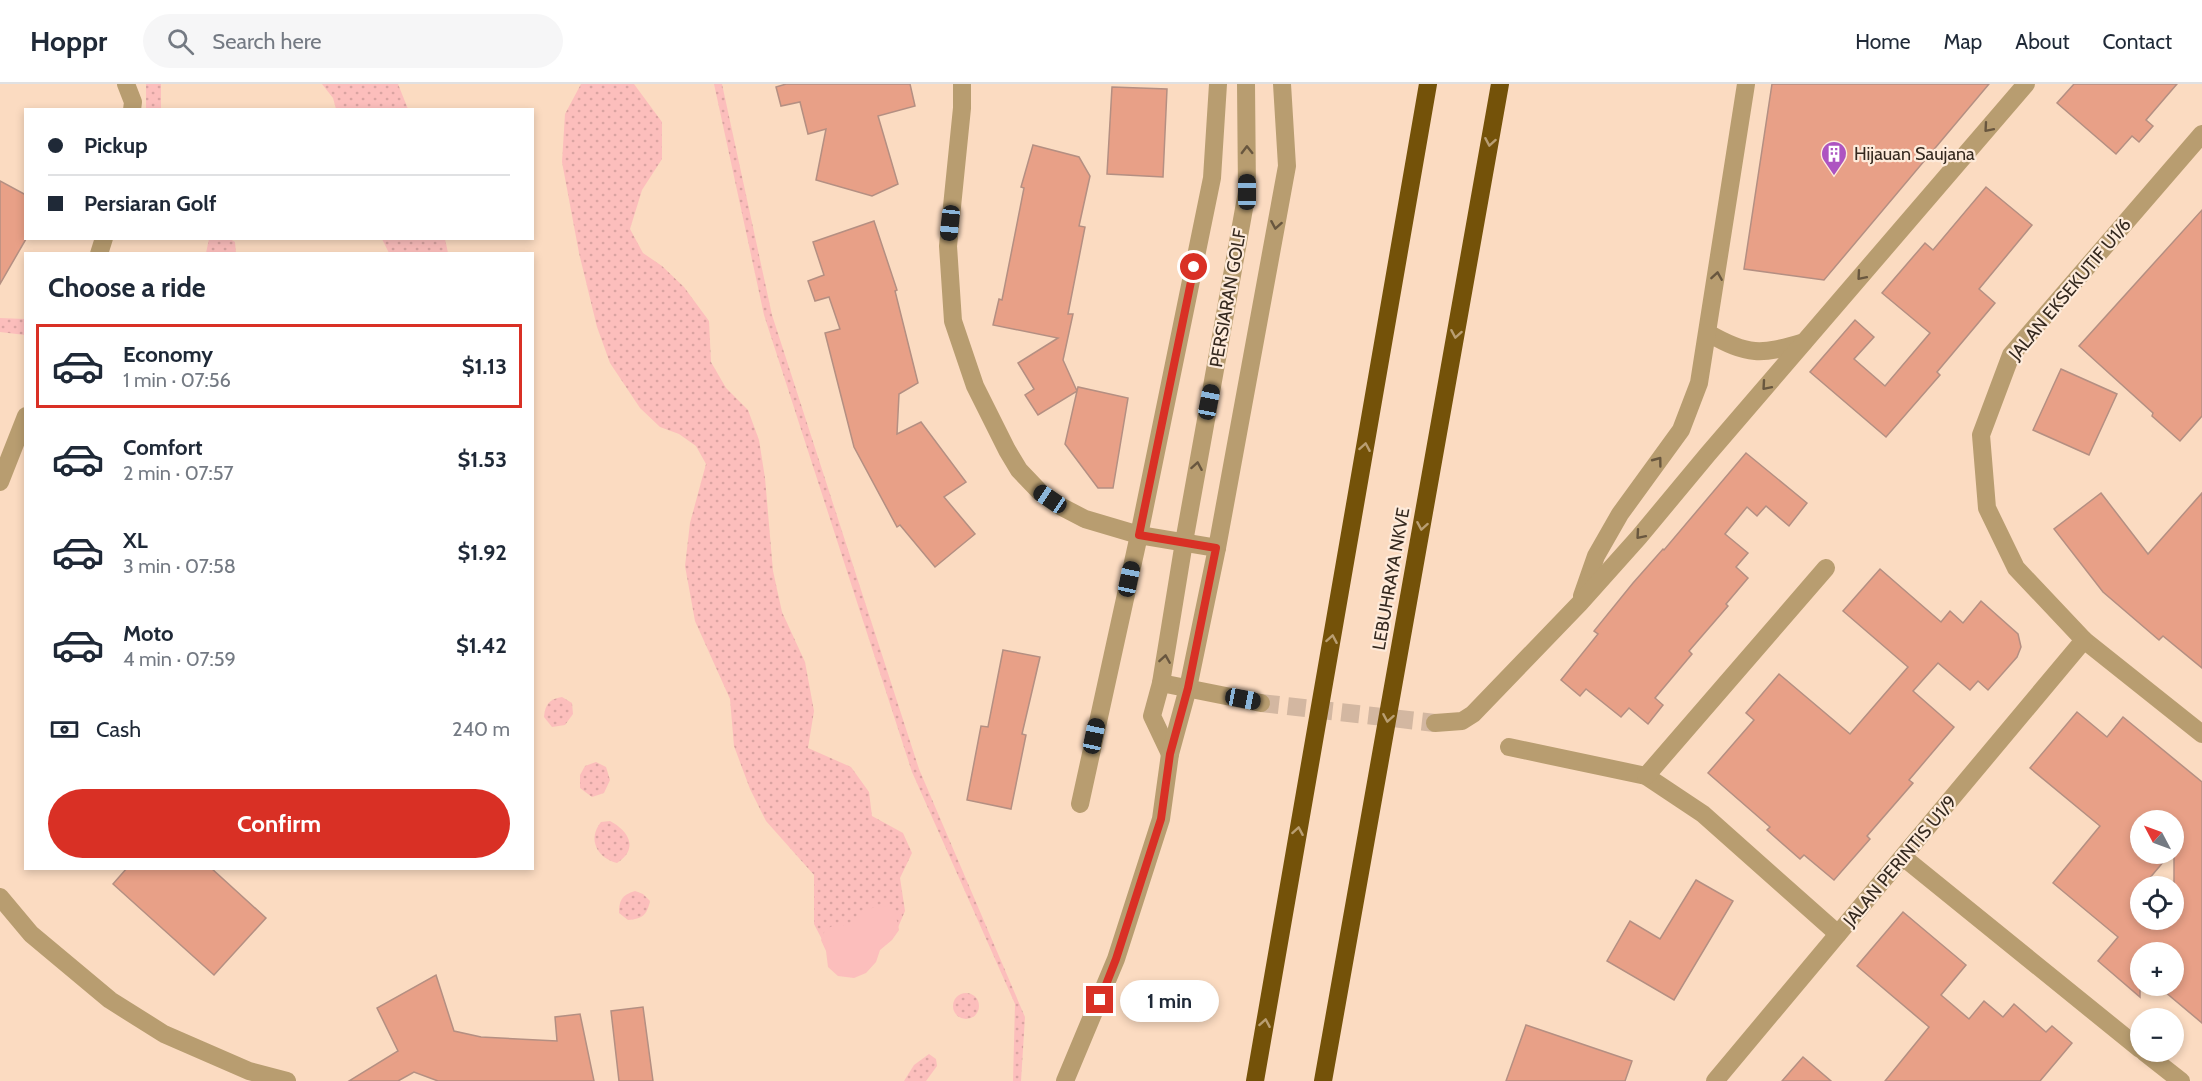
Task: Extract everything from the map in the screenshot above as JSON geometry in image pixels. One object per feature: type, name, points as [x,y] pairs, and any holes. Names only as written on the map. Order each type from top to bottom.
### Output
[{"type":"highway","points":[[1255,1081],[1428,84]]},
{"type":"highway","name":"LEBUHRAYA NKVE","points":[[1323,1081],[1500,84]]},
{"type":"street","points":[[126,84],[133,102],[132,108]]},
{"type":"street","points":[[962,84],[962,108],[948,246],[953,321],[975,386],[1006,450],[1019,470],[1040,492],[1085,519],[1139,535],[1216,548]]},
{"type":"street","points":[[1080,804],[1139,535],[1212,178],[1218,84]]},
{"type":"street","name":"PERSIARAN GOLF","points":[[1170,754],[1152,716],[1161,683],[1247,192],[1246,84]]},
{"type":"street","name":"PERSIARAN GOLF","points":[[1065,1081],[1116,959],[1161,819],[1170,754],[1188,688],[1216,548],[1287,166],[1282,84]]},
{"type":"street","points":[[1580,603],[1596,555],[1626,506],[1681,430],[1699,383],[1746,84]]},
{"type":"street","points":[[1435,723],[1462,720],[1473,714],[1580,603],[2026,84]]},
{"type":"street","name":"JALAN EKSEKUTIF U1/6","points":[[2202,134],[2011,355],[1981,435],[1987,508],[2016,568],[2084,640],[2202,734]]},
{"type":"street","points":[[1708,333],[1729,345],[1749,352],[1776,350],[1804,342]]},
{"type":"street","points":[[0,482],[24,421]]},
{"type":"street","points":[[1646,776],[1826,568]]},
{"type":"street","name":"JALAN PERINTIS U1/9","points":[[1715,1081],[2084,640]]},
{"type":"street","points":[[1161,683],[1261,703]]},
{"type":"street","points":[[1509,747],[1646,776],[1703,814],[1838,934]]},
{"type":"street","points":[[1903,857],[2130,1040]]},
{"type":"street","points":[[0,897],[31,934],[119,1005],[164,1034],[249,1071],[287,1081]]},
{"type":"street","points":[[2157,1062],[2181,1081]]},
{"type":"shaded area","points":[[146,84],[161,84],[161,108],[146,108]]},
{"type":"shaded area","points":[[322,84],[398,84],[408,108],[336,108],[333,98]]},
{"type":"shaded area","points":[[581,84],[634,84],[662,122],[662,159],[642,190],[630,229],[643,253],[662,266],[684,287],[709,321],[711,362],[726,388],[748,410],[759,440],[765,478],[773,571],[782,612],[805,662],[814,711],[808,748],[851,767],[869,792],[872,816],[903,833],[912,853],[900,878],[905,911],[896,932],[831,957],[814,924],[814,875],[766,821],[750,789],[734,746],[730,699],[695,621],[685,566],[690,523],[706,464],[696,446],[679,434],[660,427],[640,408],[610,363],[597,327],[579,253],[562,162],[565,114]]},
{"type":"shaded area","points":[[714,84],[722,84],[772,315],[919,769],[1025,1017],[1021,1081],[1013,1081],[1015,1004],[912,772],[764,315]]},
{"type":"shaded area","points":[[209,240],[235,242],[236,252],[206,252]]},
{"type":"shaded area","points":[[382,240],[445,240],[448,252],[388,252]]},
{"type":"shaded area","points":[[0,318],[24,319],[24,335],[0,332]]},
{"type":"shaded area","points":[[562,697],[572,703],[573,714],[565,725],[552,727],[544,717],[545,709],[548,703]]},
{"type":"shaded area","points":[[596,762],[606,767],[610,780],[604,793],[592,797],[580,788],[580,775],[585,766]]},
{"type":"shaded area","points":[[610,821],[622,830],[629,840],[628,852],[617,863],[610,861],[599,852],[595,841],[597,828],[601,822]]},
{"type":"shaded area","points":[[635,891],[643,894],[650,901],[643,915],[637,919],[628,920],[619,913],[620,905],[624,896]]},
{"type":"shaded area","points":[[882,905],[894,915],[899,930],[892,940],[880,950],[876,962],[866,973],[854,978],[838,976],[828,967],[826,951],[821,940],[825,930],[836,924],[848,926],[869,909]]},
{"type":"shaded area","points":[[966,993],[975,997],[979,1006],[975,1015],[966,1019],[957,1015],[953,1006],[957,997]]},
{"type":"shaded area","points":[[929,1054],[936,1059],[937,1066],[926,1081],[904,1081],[914,1065]]},
{"type":"building","points":[[786,84],[910,84],[915,106],[878,116],[898,184],[872,196],[816,180],[826,129],[808,134],[800,102],[781,106],[776,87]]},
{"type":"building","name":"Hijauan Saujana","points":[[1772,84],[1989,84],[1824,280],[1744,269]]},
{"type":"building","points":[[2074,84],[2177,84],[2146,120],[2153,126],[2139,142],[2132,136],[2116,154],[2057,103]]},
{"type":"building","points":[[1112,87],[1167,89],[1163,177],[1107,174]]},
{"type":"building","points":[[1033,145],[1079,157],[1090,176],[1079,226],[1085,227],[1068,314],[1073,314],[1063,360],[1077,391],[1038,415],[1025,395],[1034,389],[1018,363],[1058,338],[993,325],[999,299],[1002,300],[1024,188],[1021,187]]},
{"type":"building","points":[[0,181],[24,194],[25,240],[0,284]]},
{"type":"building","points":[[1986,187],[2032,225],[1979,289],[1995,303],[1937,372],[1940,375],[1886,437],[1810,372],[1855,320],[1874,337],[1854,359],[1885,386],[1930,333],[1882,293],[1925,243],[1933,250]]},
{"type":"building","points":[[2202,210],[2202,416],[2180,441],[2152,416],[2153,413],[2079,346]]},
{"type":"building","points":[[874,221],[897,290],[895,291],[918,383],[899,394],[897,434],[921,422],[966,482],[944,497],[975,534],[935,567],[900,525],[897,527],[854,447],[825,333],[840,329],[829,297],[815,301],[808,281],[824,275],[813,242]]},
{"type":"building","points":[[2061,369],[2117,394],[2089,455],[2033,430]]},
{"type":"building","points":[[1078,387],[1128,398],[1113,488],[1098,488],[1065,444]]},
{"type":"building","points":[[1746,453],[1807,503],[1789,526],[1766,506],[1757,516],[1747,507],[1725,534],[1748,553],[1736,567],[1748,578],[1726,604],[1728,606],[1689,651],[1692,654],[1655,698],[1663,705],[1648,724],[1629,708],[1621,717],[1586,689],[1580,696],[1561,680],[1598,634],[1594,631]]},
{"type":"building","points":[[2101,493],[2148,554],[2202,493],[2202,668],[2163,636],[2159,640],[2103,592],[2054,529]]},
{"type":"building","points":[[1880,569],[1941,622],[1950,611],[1963,623],[1981,601],[2018,634],[2021,647],[2017,657],[1988,690],[1978,681],[1970,690],[1938,663],[1913,691],[1954,727],[1909,780],[1913,783],[1867,836],[1870,839],[1834,880],[1804,855],[1800,859],[1767,830],[1770,827],[1708,773],[1754,720],[1746,713],[1779,674],[1850,734],[1908,667],[1843,611]]},
{"type":"building","points":[[1003,650],[1040,657],[1022,734],[1026,735],[1011,809],[967,800],[981,726],[988,727]]},
{"type":"building","points":[[2077,712],[2107,737],[2123,717],[2202,782],[2202,1023],[2170,996],[2184,996],[2184,942],[2130,942],[2130,988],[2098,961],[2118,937],[2053,883],[2100,826],[2030,768]],"holes":[[[2130,810],[2184,810],[2184,864],[2174,864],[2174,876],[2184,876],[2184,930],[2130,930],[2130,876],[2151,876],[2162,864],[2130,864]]]},
{"type":"building","points":[[125,870],[213,870],[266,918],[214,975],[113,884]]},
{"type":"building","points":[[1696,880],[1733,901],[1674,1000],[1607,961],[1630,921],[1660,939]]},
{"type":"building","points":[[1903,912],[1966,965],[1941,995],[1969,1019],[1984,1001],[2003,1017],[2014,1004],[2046,1032],[2052,1026],[2072,1043],[2040,1081],[1885,1081],[1929,1027],[1857,966]]},
{"type":"building","points":[[436,975],[454,1031],[481,1037],[557,1041],[555,1017],[580,1014],[594,1081],[438,1081],[414,1072],[398,1081],[349,1081],[398,1051],[377,1008]]},
{"type":"building","points":[[643,1007],[653,1081],[619,1081],[611,1011]]},
{"type":"building","points":[[1526,1025],[1632,1061],[1625,1081],[1506,1081]]},
{"type":"building","points":[[1803,1057],[1831,1081],[1782,1081]]},
{"type":"tunnel","points":[[1261,703],[1435,723]]},
{"type":"place","name":"Hijauan Saujana","points":[[1834,177]]},
{"type":"route","points":[[1100,1000],[1116,959],[1161,819],[1170,754],[1188,688],[1216,548],[1139,535],[1194,267]]}]
